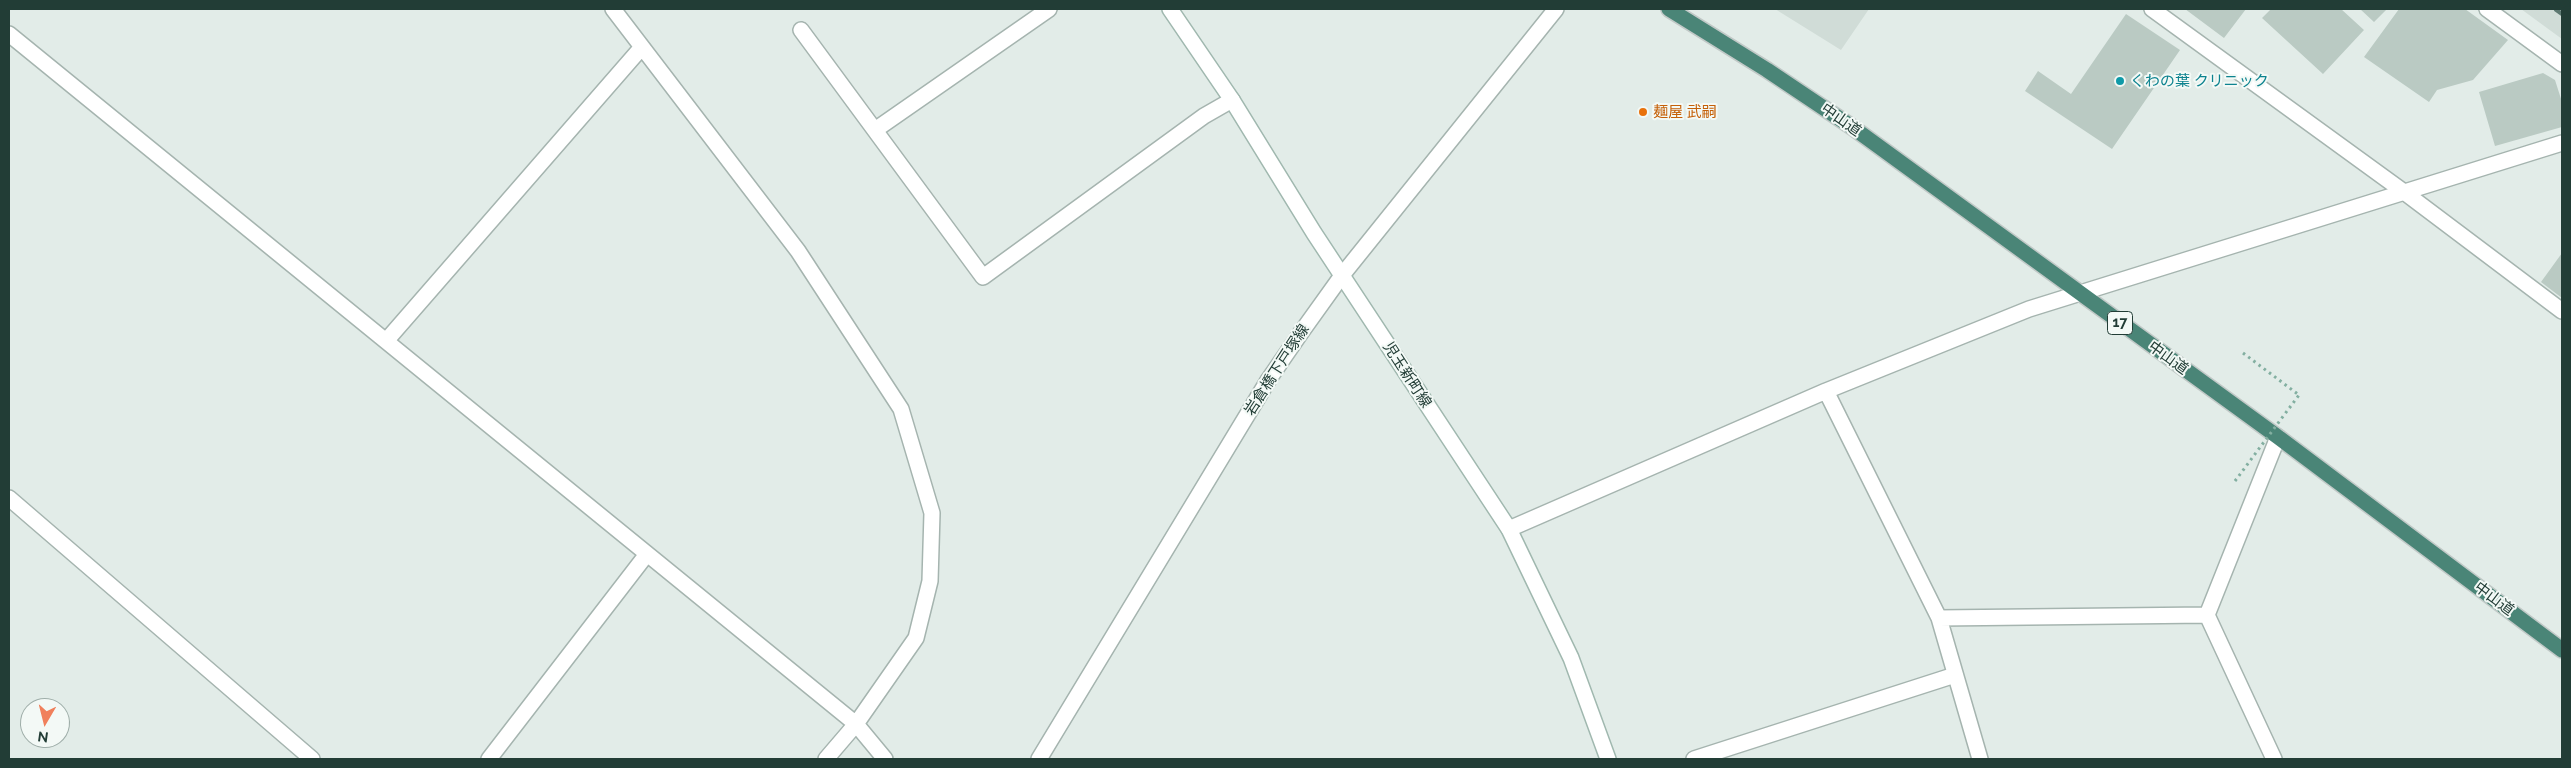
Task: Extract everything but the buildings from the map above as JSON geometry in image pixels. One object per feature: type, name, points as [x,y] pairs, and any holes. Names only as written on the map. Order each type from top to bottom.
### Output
[{"type":"highway","name":"中山道","points":[[1669,9],[1768,70],[1852,127],[2078,294],[2278,438],[2562,650]]},
{"type":"street","points":[[613,9],[798,251],[901,409],[932,513],[930,581],[916,638],[856,724],[826,759]]},
{"type":"street","points":[[874,130],[1049,9]]},
{"type":"street","name":"児玉新町線","points":[[1170,9],[1232,100],[1314,233],[1343,274],[1509,529],[1571,658],[1608,759]]},
{"type":"street","name":"岩倉橋下戸塚線","points":[[1039,759],[1269,379],[1343,274],[1556,9]]},
{"type":"street","points":[[2152,9],[2404,192],[2562,311]]},
{"type":"street","points":[[2487,9],[2562,64]]},
{"type":"street","points":[[801,30],[983,277],[1204,116],[1232,100]]},
{"type":"street","points":[[9,34],[856,724],[885,759]]},
{"type":"street","points":[[386,341],[642,47]]},
{"type":"street","points":[[1509,529],[1826,391],[2029,309],[2562,143]]},
{"type":"street","points":[[1826,391],[1939,618],[1980,759]]},
{"type":"street","points":[[2274,759],[2207,615],[2278,438]]},
{"type":"street","points":[[9,498],[312,759]]},
{"type":"street","points":[[488,759],[647,554]]},
{"type":"street","points":[[1939,618],[2207,615]]},
{"type":"street","points":[[1694,759],[1956,675]]},
{"type":"path","points":[[2236,481],[2299,394],[2243,353]]},
{"type":"shaded area","points":[[1775,9],[1869,9],[1841,50]]},
{"type":"shaded area","points":[[2521,9],[2562,9],[2562,39]]},
{"type":"railway","points":[[2555,9],[2562,14]]},
{"type":"place","name":"くわの葉 クリニック","points":[[2120,81]]},
{"type":"place","name":"麺屋 武嗣","points":[[1643,112]]}]
